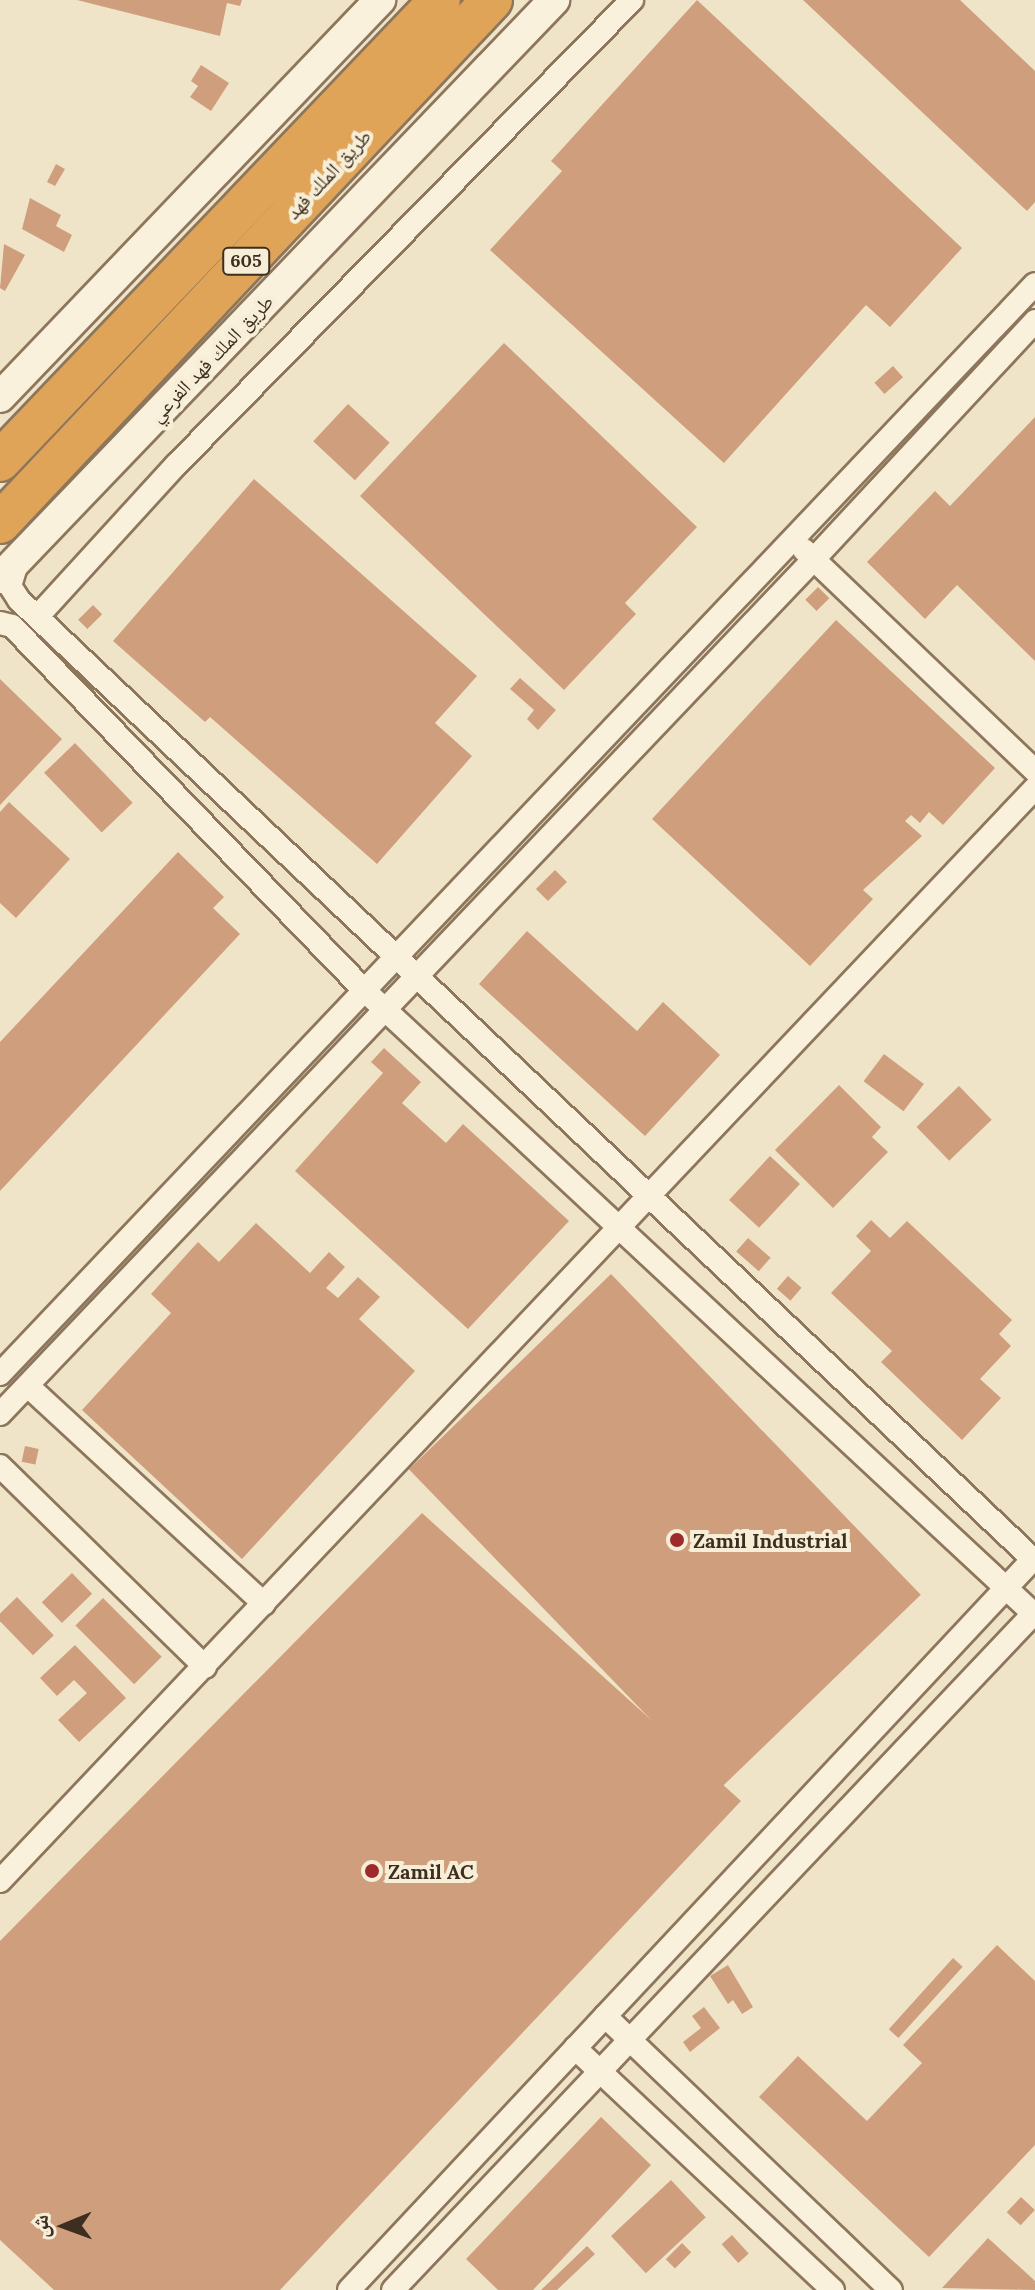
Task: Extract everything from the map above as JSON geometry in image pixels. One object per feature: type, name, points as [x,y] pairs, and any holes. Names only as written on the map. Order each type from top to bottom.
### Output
[{"type":"highway","name":"طريق الملك فهد","points":[[0,461],[440,0]]},
{"type":"highway","name":"طريق الملك فهد","points":[[0,523],[492,0]]},
{"type":"main road","points":[[0,397],[380,0]]},
{"type":"main road","name":"طريق الملك فهد الفرعي","points":[[10,568],[554,0]]},
{"type":"street","points":[[38,616],[177,464],[632,0]]},
{"type":"street","points":[[0,1374],[1035,284]]},
{"type":"street","points":[[0,1414],[386,1011],[1035,321]]},
{"type":"street","points":[[794,541],[1035,771]]},
{"type":"street","points":[[10,568],[10,586],[38,616],[415,979],[1034,1559],[349,2290]]},
{"type":"street","points":[[0,623],[12,626],[364,990],[1035,1614],[393,2290]]},
{"type":"street","points":[[0,1881],[1035,788]]},
{"type":"street","points":[[28,1386],[264,1604]]},
{"type":"street","points":[[0,1466],[205,1667]]},
{"type":"street","points":[[605,2016],[891,2290]]},
{"type":"street","points":[[575,2048],[602,2069],[833,2290]]},
{"type":"building","points":[[77,0],[242,0],[240,6],[227,3],[220,36]]},
{"type":"building","points":[[697,0],[962,248],[890,327],[866,305],[724,463],[490,250],[562,171],[551,161]]},
{"type":"building","points":[[803,0],[960,0],[1035,71],[1035,202],[1027,211]]},
{"type":"building","points":[[201,65],[229,83],[211,111],[190,97],[198,86],[191,81]]},
{"type":"building","points":[[56,164],[65,169],[55,186],[47,182]]},
{"type":"building","points":[[30,198],[61,215],[56,226],[72,235],[64,252],[22,229]]},
{"type":"building","points":[[4,244],[25,255],[5,291],[0,288]]},
{"type":"building","points":[[504,343],[697,527],[625,603],[636,614],[564,690],[360,496]]},
{"type":"building","points":[[893,366],[903,377],[884,394],[874,383]]},
{"type":"building","points":[[348,404],[390,443],[355,480],[313,441]]},
{"type":"building","points":[[1035,417],[1035,661],[957,585],[925,619],[867,562],[935,491],[950,506]]},
{"type":"building","points":[[254,479],[477,676],[435,723],[472,756],[377,864],[210,717],[205,722],[113,641]]},
{"type":"building","points":[[818,587],[829,598],[817,611],[805,600]]},
{"type":"building","points":[[93,605],[102,614],[87,629],[78,620]]},
{"type":"building","points":[[836,620],[995,768],[943,825],[929,812],[920,823],[911,815],[905,821],[922,836],[863,890],[873,899],[810,966],[652,819]]},
{"type":"building","points":[[520,678],[556,710],[538,730],[527,719],[534,710],[510,689]]},
{"type":"building","points":[[0,679],[62,739],[0,805]]},
{"type":"building","points":[[75,743],[133,803],[102,833],[44,773]]},
{"type":"building","points":[[9,802],[70,859],[16,918],[0,903],[0,812]]},
{"type":"building","points":[[178,852],[224,897],[213,908],[240,934],[0,1191],[0,1042]]},
{"type":"building","points":[[555,870],[567,882],[548,901],[536,889]]},
{"type":"building","points":[[527,931],[637,1031],[663,1002],[720,1055],[645,1136],[479,984]]},
{"type":"building","points":[[384,1048],[421,1082],[402,1103],[446,1143],[463,1124],[569,1221],[468,1329],[295,1171],[383,1073],[371,1062]]},
{"type":"building","points":[[884,1054],[924,1084],[903,1111],[864,1081]]},
{"type":"building","points":[[839,1085],[881,1127],[872,1137],[888,1152],[833,1208],[775,1150]]},
{"type":"building","points":[[959,1086],[992,1120],[949,1161],[917,1127]]},
{"type":"building","points":[[770,1156],[800,1184],[759,1228],[729,1200]]},
{"type":"building","points":[[871,1220],[890,1238],[907,1221],[1012,1320],[999,1334],[1011,1346],[980,1379],[1001,1398],[962,1440],[881,1362],[892,1351],[831,1293],[871,1251],[856,1236]]},
{"type":"building","points":[[256,1223],[310,1273],[329,1252],[345,1267],[326,1288],[338,1298],[358,1277],[380,1297],[359,1319],[415,1371],[242,1559],[82,1410],[171,1313],[151,1294],[198,1242],[219,1262]]},
{"type":"building","points":[[748,1238],[771,1258],[759,1271],[736,1252]]},
{"type":"building","name":"Zamil Industrial","points":[[611,1274],[921,1595],[719,1790],[409,1469]]},
{"type":"building","points":[[788,1276],[802,1288],[790,1301],[777,1289]]},
{"type":"building","points":[[25,1446],[39,1449],[35,1465],[22,1462]]},
{"type":"building","name":"Zamil AC","points":[[422,1513],[741,1801],[280,2290],[54,2290],[0,2240],[0,1941]]},
{"type":"building","points":[[72,1573],[92,1594],[62,1623],[42,1602]]},
{"type":"building","points":[[17,1597],[54,1635],[33,1655],[0,1621],[0,1613]]},
{"type":"building","points":[[103,1598],[162,1657],[134,1684],[75,1626]]},
{"type":"building","points":[[75,1645],[126,1698],[79,1742],[58,1720],[87,1693],[74,1680],[57,1696],[40,1678]]},
{"type":"building","points":[[997,1945],[1035,1981],[1035,2145],[929,2257],[759,2097],[798,2056],[867,2121],[922,2063],[903,2045]]},
{"type":"building","points":[[953,1958],[963,1967],[898,2038],[889,2029]]},
{"type":"building","points":[[728,1965],[753,2007],[742,2014],[733,2000],[728,2004],[710,1976]]},
{"type":"building","points":[[704,2007],[720,2028],[690,2052],[683,2042],[701,2028],[692,2016]]},
{"type":"building","points":[[601,2117],[651,2165],[533,2290],[498,2290],[466,2259]]},
{"type":"building","points":[[671,2180],[706,2217],[646,2273],[611,2236]]},
{"type":"building","points":[[1021,2197],[1035,2210],[1021,2225],[1007,2212]]},
{"type":"building","points":[[732,2235],[749,2254],[738,2263],[722,2244]]},
{"type":"building","points":[[988,2238],[1035,2281],[1035,2290],[942,2288]]},
{"type":"building","points":[[682,2243],[691,2252],[675,2268],[666,2259]]},
{"type":"building","points":[[587,2246],[595,2254],[557,2290],[541,2290]]},
{"type":"place","name":"Zamil Industrial","points":[[677,1540]]},
{"type":"place","name":"Zamil AC","points":[[372,1871]]}]
